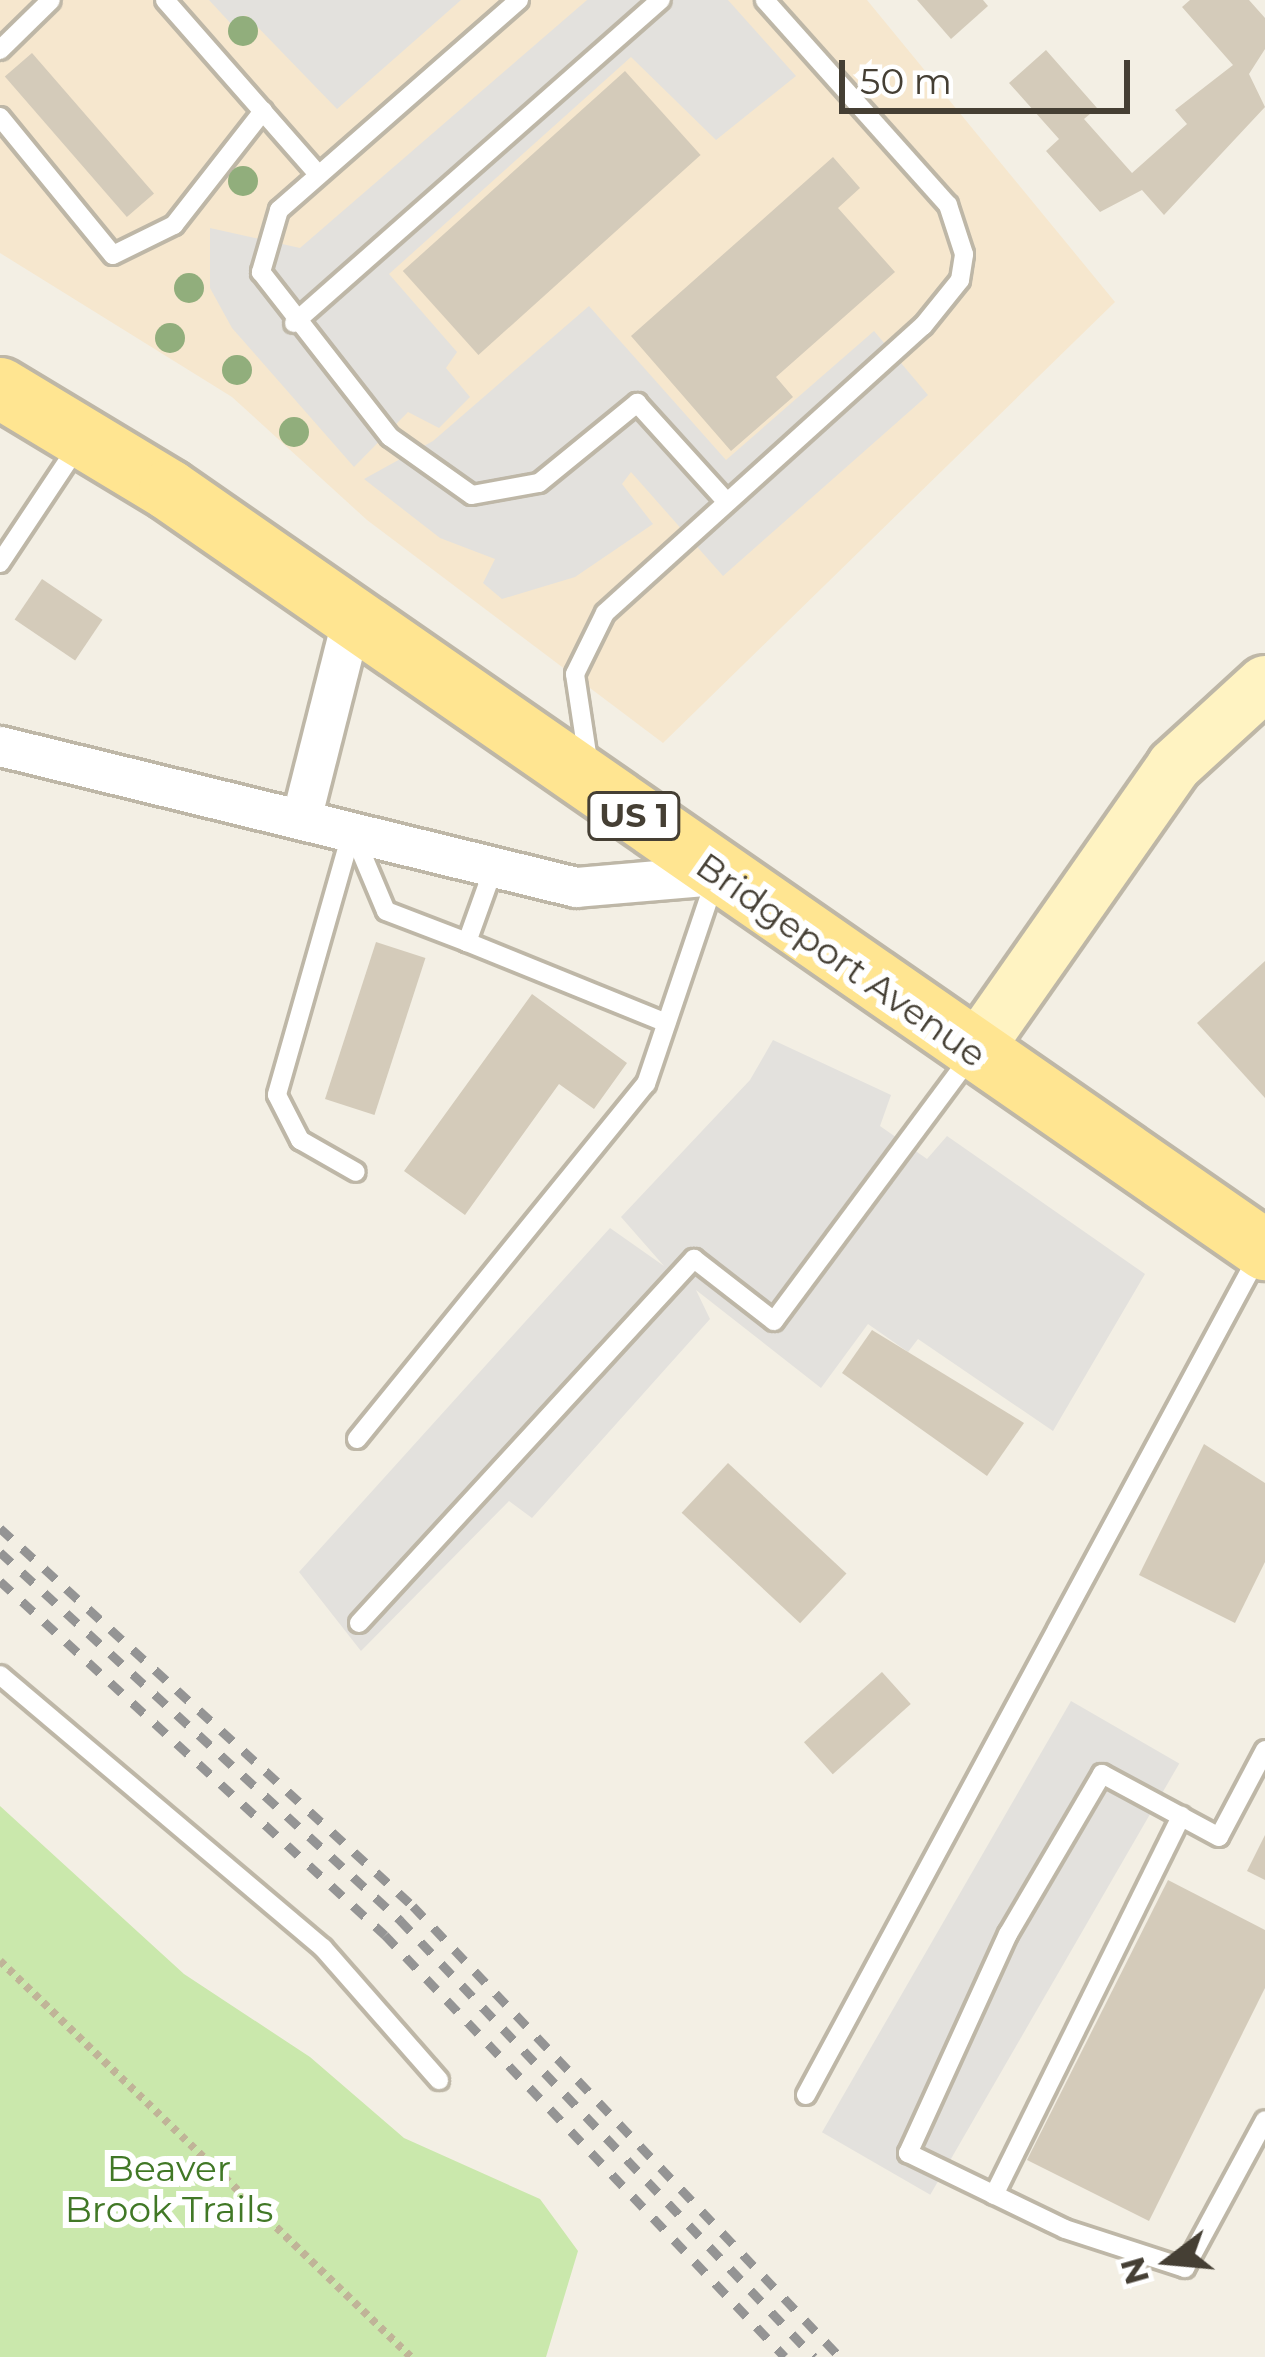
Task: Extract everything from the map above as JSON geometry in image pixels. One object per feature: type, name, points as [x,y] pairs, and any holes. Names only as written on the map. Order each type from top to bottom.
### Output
[{"type":"main road","name":"Bridgeport Avenue","points":[[0,388],[83,438],[1264,1249]]},
{"type":"street","points":[[301,819],[352,622]]},
{"type":"street","points":[[974,1052],[1174,766],[1265,683]]},
{"type":"street","points":[[0,746],[494,866],[632,890],[716,875]]},
{"type":"lane","points":[[0,50],[51,0]]},
{"type":"lane","points":[[165,0],[318,174]]},
{"type":"lane","points":[[520,0],[278,210],[260,253],[294,323],[390,437],[472,496],[539,483],[638,403],[722,498]]},
{"type":"lane","points":[[294,323],[661,0]]},
{"type":"lane","points":[[612,800],[573,705],[585,646],[722,498],[923,326],[960,280],[964,254],[947,205],[765,0]]},
{"type":"lane","points":[[0,117],[112,255],[174,225],[263,111]]},
{"type":"lane","points":[[0,563],[83,438]]},
{"type":"lane","points":[[0,524],[19,535]]},
{"type":"lane","points":[[352,831],[386,910],[666,1023]]},
{"type":"lane","points":[[352,831],[277,1095],[300,1140],[356,1172]]},
{"type":"lane","points":[[467,942],[494,866]]},
{"type":"lane","points":[[357,1439],[646,1084],[716,875]]},
{"type":"lane","points":[[359,1623],[694,1258],[774,1322],[974,1052]]},
{"type":"lane","points":[[806,2095],[1264,1249]]},
{"type":"lane","points":[[0,1676],[323,1948],[439,2080]]},
{"type":"lane","points":[[1265,1750],[1219,1837],[1102,1774],[1008,1934],[908,2152],[994,2195],[1185,2268],[1265,2120]]},
{"type":"lane","points":[[994,2195],[1181,1816]]},
{"type":"path","points":[[0,1961],[411,2357]]},
{"type":"shaded area","points":[[0,0],[867,0],[1115,302],[663,743],[367,520],[232,397],[0,253]]},
{"type":"shaded area","points":[[209,0],[461,0],[337,109],[246,15],[234,27]]},
{"type":"shaded area","points":[[587,0],[728,0],[796,76],[716,140],[631,57],[389,274],[457,352],[446,368],[470,397],[439,428],[408,412],[354,467],[232,328],[210,288],[210,228],[300,248]]},
{"type":"shaded area","points":[[589,306],[726,460],[874,331],[928,395],[723,576],[631,472],[622,484],[653,524],[575,577],[502,599],[483,583],[495,559],[440,538],[364,479],[433,441]]},
{"type":"shaded area","points":[[773,1040],[891,1095],[880,1126],[927,1159],[947,1136],[1145,1274],[1053,1431],[918,1339],[908,1352],[868,1324],[821,1388],[696,1290],[710,1319],[532,1518],[509,1501],[361,1651],[299,1572],[610,1228],[664,1266],[621,1217],[750,1080]]},
{"type":"shaded area","points":[[1071,1701],[1179,1764],[930,2195],[822,2132]]},
{"type":"green space","name":"Beaver Brook Trails","points":[[0,1806],[184,1974],[310,2057],[404,2138],[540,2199],[578,2251],[546,2357],[0,2357]]},
{"type":"building","points":[[917,0],[983,0],[988,6],[951,39]]},
{"type":"building","points":[[1190,0],[1249,0],[1265,18],[1265,49],[1249,74],[1265,107],[1164,215],[1142,190],[1100,212],[1046,151],[1059,139],[1009,83],[1046,50],[1097,108],[1084,119],[1132,173],[1187,124],[1175,110],[1233,65],[1182,7]]},
{"type":"building","points":[[32,53],[154,193],[127,217],[5,77]]},
{"type":"building","points":[[625,71],[701,155],[478,355],[403,271]]},
{"type":"building","points":[[833,157],[860,188],[838,208],[895,272],[776,377],[793,397],[731,451],[631,336]]},
{"type":"building","points":[[42,579],[103,620],[75,660],[15,620]]},
{"type":"building","points":[[376,942],[425,958],[374,1115],[325,1099]]},
{"type":"building","points":[[1265,961],[1265,1098],[1197,1023]]},
{"type":"building","points":[[532,994],[627,1063],[594,1109],[559,1084],[465,1215],[404,1171]]},
{"type":"building","points":[[872,1330],[1024,1423],[987,1476],[842,1373]]},
{"type":"building","points":[[1204,1444],[1265,1483],[1265,1562],[1235,1623],[1139,1575]]},
{"type":"building","points":[[728,1463],[846,1573],[800,1623],[682,1513]]},
{"type":"building","points":[[882,1672],[911,1704],[833,1774],[804,1742]]},
{"type":"building","points":[[1265,1835],[1265,1880],[1247,1871]]},
{"type":"building","points":[[1168,1880],[1265,1930],[1265,1988],[1149,2221],[1027,2160]]},
{"type":"railway","points":[[0,1528],[413,1906],[840,2357]]},
{"type":"railway","points":[[0,1552],[400,1920],[814,2357]]},
{"type":"railway","points":[[0,1581],[385,1935],[785,2357]]}]
